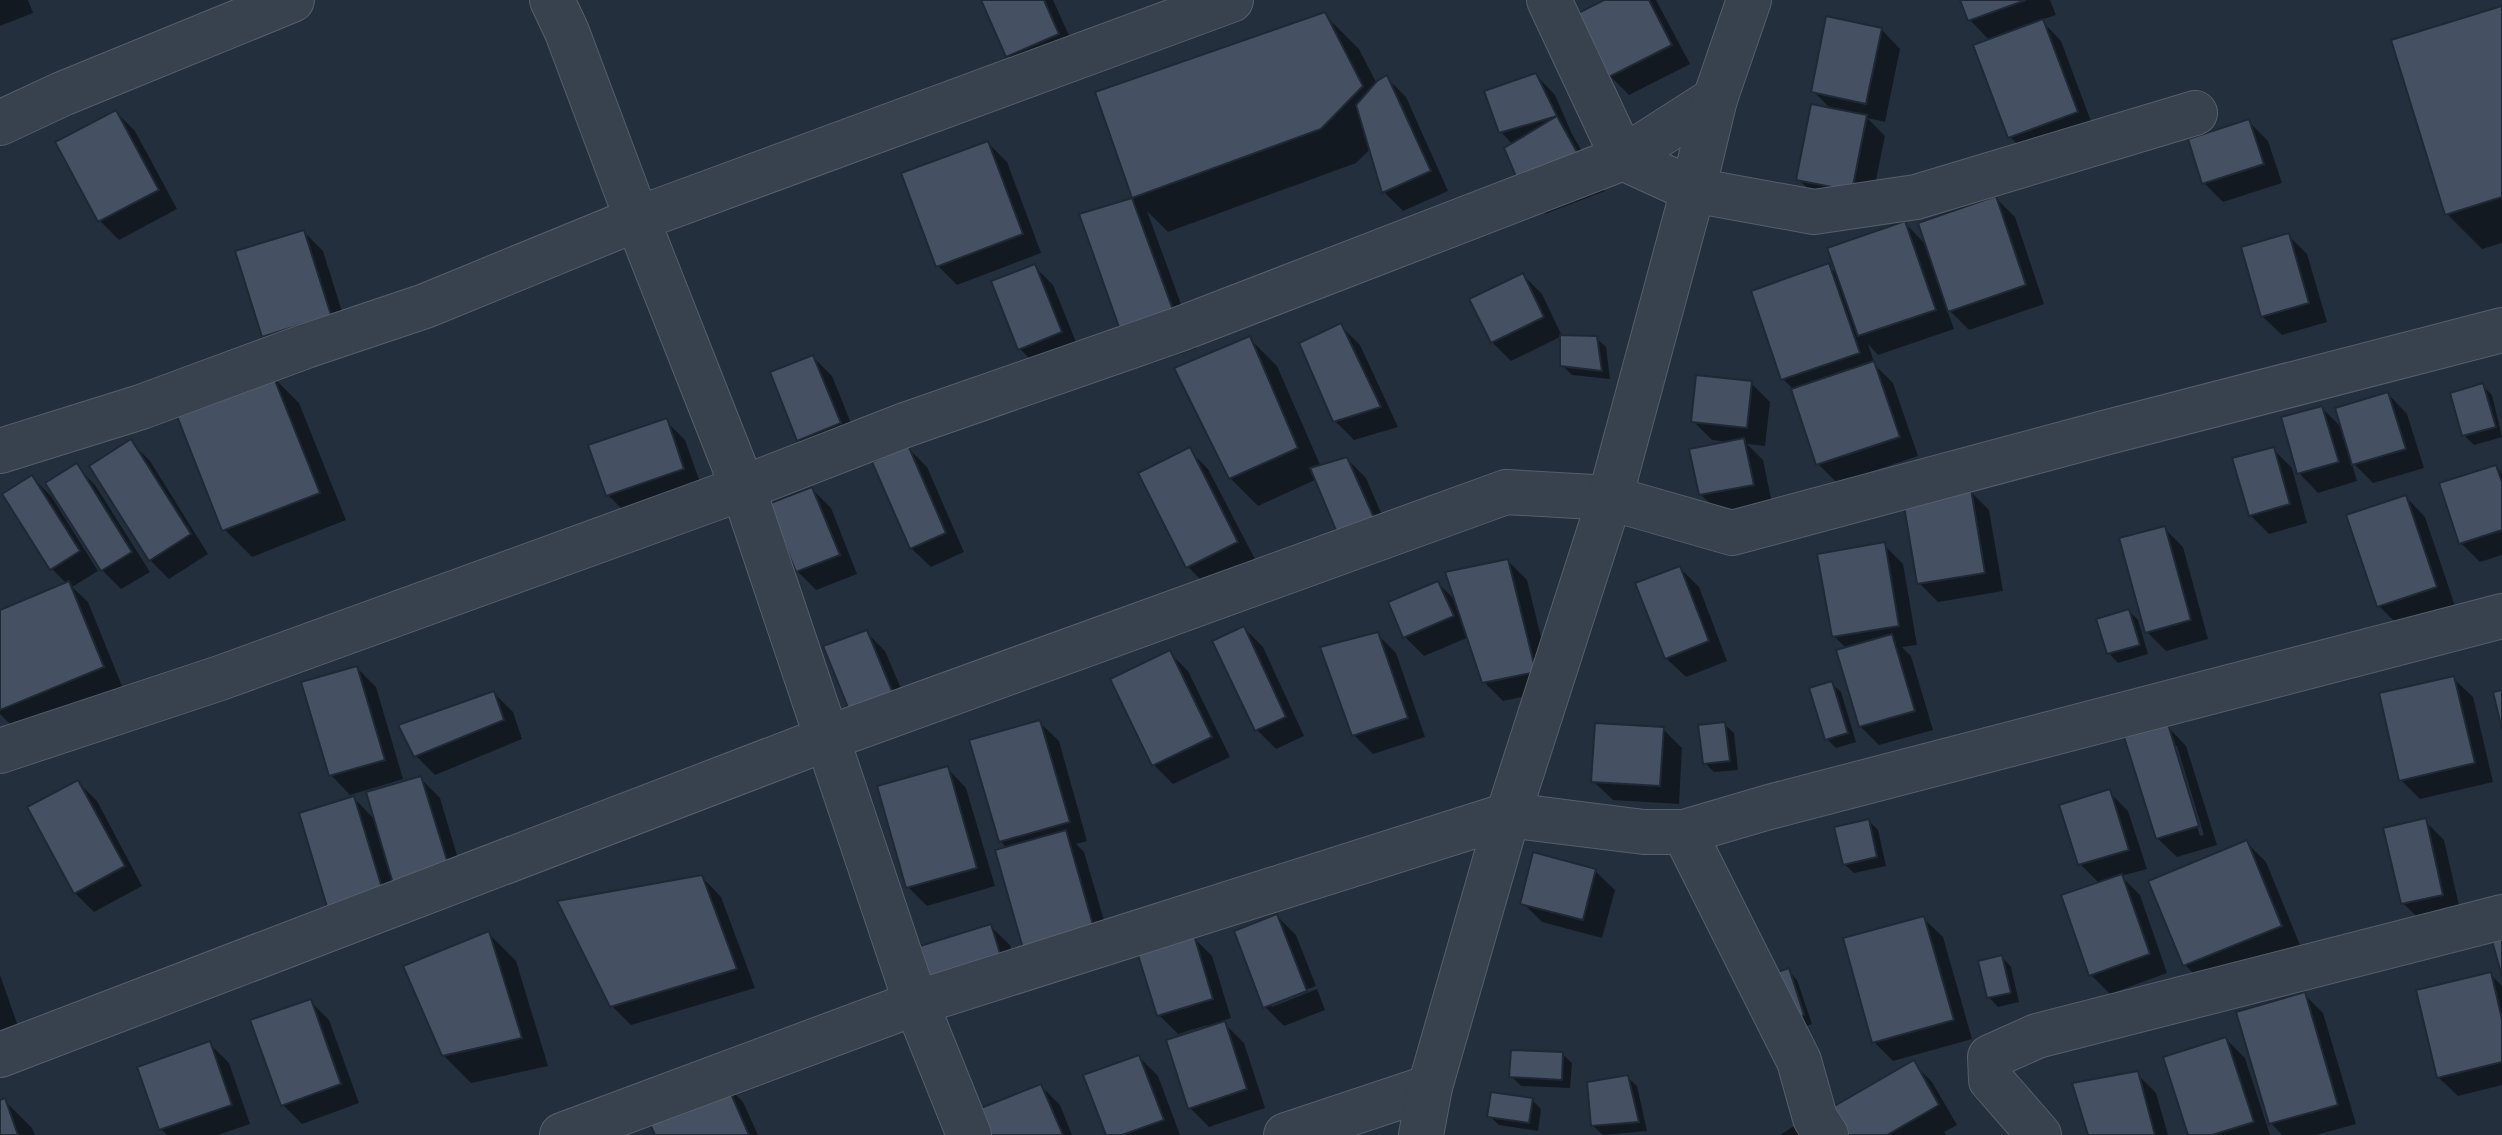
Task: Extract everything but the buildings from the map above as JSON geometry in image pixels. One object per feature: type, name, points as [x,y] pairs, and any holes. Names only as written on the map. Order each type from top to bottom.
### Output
[{"type":"street","points":[[0,123],[62,94],[292,0]]},
{"type":"street","points":[[552,0],[743,488],[916,1003],[969,1135]]},
{"type":"street","points":[[0,451],[141,407],[425,306],[637,219],[1231,0]]},
{"type":"street","points":[[1549,0],[1623,158],[1693,190],[1814,212],[1916,197],[2195,113]]},
{"type":"street","points":[[1421,1135],[1430,1087],[1508,815],[1610,498],[1715,99],[1749,0]]},
{"type":"street","points":[[0,751],[220,678],[743,488],[905,425],[1180,329],[1623,158],[1715,99]]},
{"type":"street","points":[[0,1055],[828,738],[1506,492],[1610,498],[1732,533],[2502,330]]},
{"type":"street","points":[[562,1135],[916,1003],[1508,815],[1644,832],[1684,832],[1769,807],[2502,616]]},
{"type":"street","points":[[1684,832],[1799,1061],[1815,1118],[1826,1135]]},
{"type":"street","points":[[2039,1135],[1991,1080],[1990,1057],[2037,1036],[2502,917]]},
{"type":"street","points":[[1286,1135],[1430,1087]]}]
